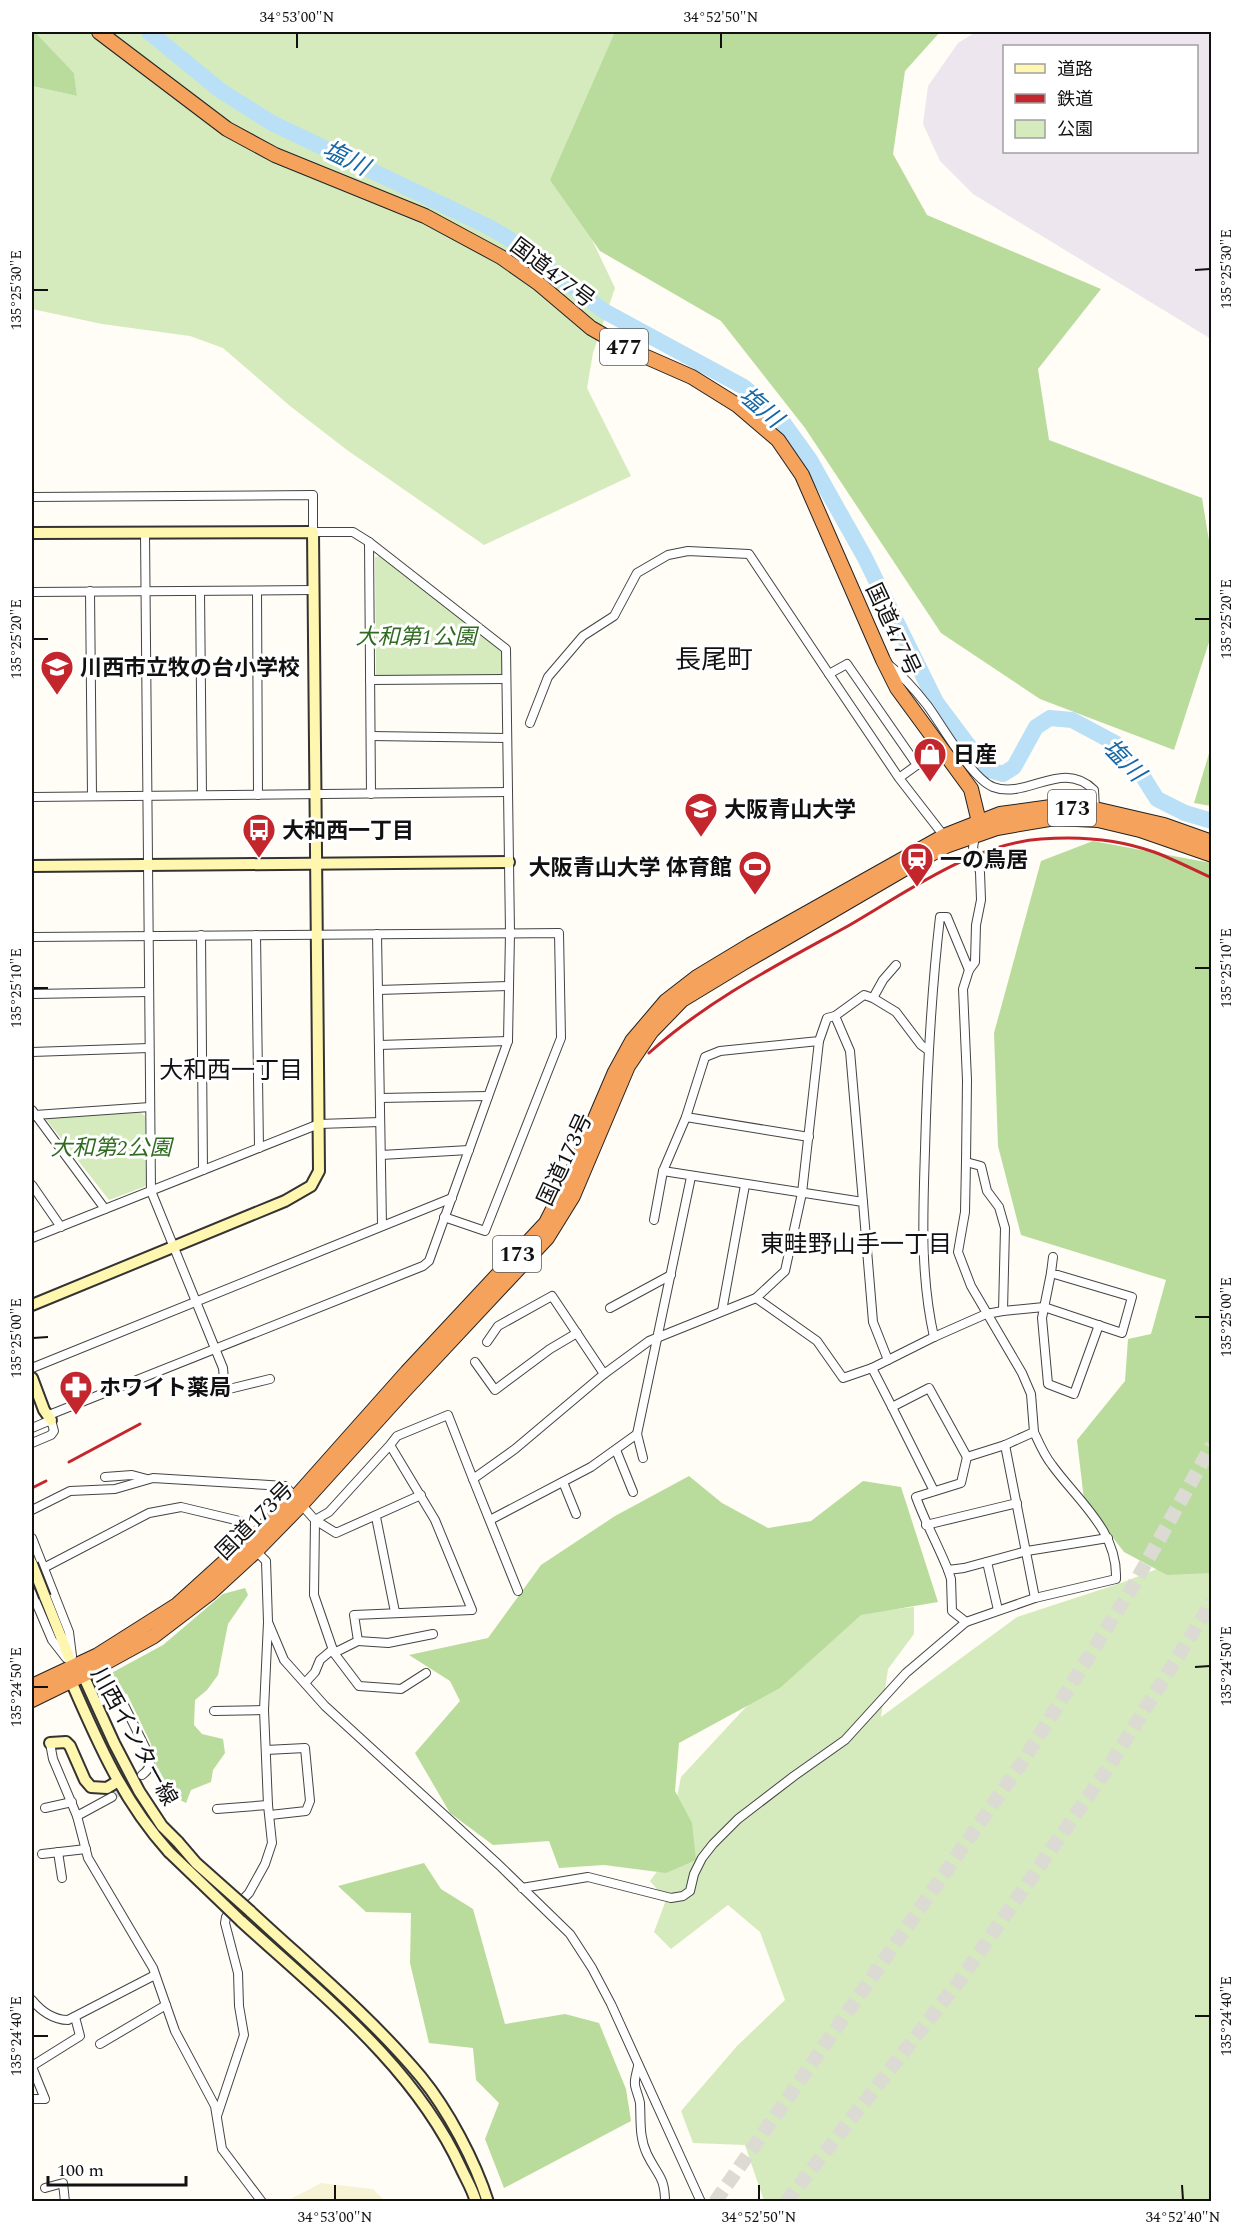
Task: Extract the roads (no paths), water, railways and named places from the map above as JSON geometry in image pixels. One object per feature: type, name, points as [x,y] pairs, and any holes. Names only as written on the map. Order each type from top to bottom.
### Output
[{"type":"highway","name":"国道477号","points":[[99,32],[227,129],[275,155],[425,216],[501,257],[538,283],[591,328],[626,348],[692,377],[738,405],[778,440],[802,475],[897,688],[971,789],[977,828]]},
{"type":"highway","name":"国道173号","points":[[32,1700],[76,1674],[98,1655],[177,1605],[252,1547],[404,1391],[547,1238],[573,1196],[628,1066],[651,1032],[682,1000],[1000,814],[1052,807],[1095,809],[1164,825],[1212,842]]},
{"type":"highway","name":"国道173号","points":[[252,1547],[260,1530],[298,1502],[407,1372],[546,1223],[573,1170],[615,1072],[632,1041],[666,1001],[697,977],[944,836],[977,828],[997,828],[1055,818],[1098,820],[1140,830],[1212,855]]},
{"type":"highway","name":"国道173号","points":[[32,1686],[76,1674]]},
{"type":"street","points":[[32,497],[313,495],[319,1124],[319,1172],[311,1186],[285,1201],[32,1305]]},
{"type":"street","points":[[32,533],[353,532],[506,649],[510,933],[508,1041],[429,1262],[50,1418],[32,1428]]},
{"type":"street","points":[[144,533],[151,1191],[223,1368],[225,1390],[270,1379]]},
{"type":"street","points":[[369,542],[371,794]]},
{"type":"street","points":[[530,723],[548,677],[584,636],[614,616],[637,573],[668,555],[688,551],[749,554],[899,778],[944,836]]},
{"type":"street","points":[[32,592],[314,590]]},
{"type":"street","points":[[90,591],[92,796]]},
{"type":"street","points":[[200,591],[202,795]]},
{"type":"street","points":[[257,591],[258,795]]},
{"type":"street","points":[[883,660],[897,671],[926,704],[963,756],[980,777],[991,786],[1004,789],[1019,788],[1060,777],[1077,780],[1094,790],[1095,809]]},
{"type":"street","points":[[829,674],[847,664],[917,765]]},
{"type":"street","points":[[370,680],[506,679]]},
{"type":"street","points":[[371,736],[507,738]]},
{"type":"street","points":[[899,778],[943,748]]},
{"type":"street","points":[[32,797],[508,792]]},
{"type":"street","points":[[522,1887],[588,1877],[671,1898],[683,1896],[690,1891],[694,1874],[702,1858],[713,1844],[738,1820],[845,1740],[906,1673],[966,1622],[1035,1598],[1116,1579],[1117,1563],[1108,1538],[1096,1519],[1050,1463],[1034,1432],[1031,1394],[1022,1373],[971,1286],[958,1252],[965,1212],[966,1162],[967,1080],[963,989],[969,970],[975,962],[976,925],[981,900],[980,872],[973,848],[977,828]]},
{"type":"street","points":[[32,866],[509,862]]},
{"type":"street","points":[[934,1337],[927,1306],[923,1271],[928,1050],[940,917],[947,917],[969,970]]},
{"type":"street","points":[[32,937],[559,933],[561,1038],[484,1231],[444,1217]]},
{"type":"street","points":[[377,934],[382,1226]]},
{"type":"street","points":[[201,935],[203,1170]]},
{"type":"street","points":[[256,935],[259,1148]]},
{"type":"street","points":[[873,998],[883,980],[896,965]]},
{"type":"street","points":[[378,990],[508,986]]},
{"type":"street","points":[[32,994],[149,992]]},
{"type":"street","points":[[473,1479],[515,1449],[604,1374],[649,1341],[756,1298],[785,1271],[802,1194],[819,1041],[827,1018],[835,1016],[864,995],[896,1012],[921,1045],[928,1050]]},
{"type":"street","points":[[835,1016],[850,1051],[873,1322],[888,1360]]},
{"type":"street","points":[[379,1045],[508,1041]]},
{"type":"street","points":[[654,1220],[663,1171],[686,1117],[705,1058],[720,1051],[819,1041]]},
{"type":"street","points":[[32,1052],[149,1048]]},
{"type":"street","points":[[380,1098],[488,1096]]},
{"type":"street","points":[[33,1114],[150,1107]]},
{"type":"street","points":[[33,1114],[105,1209]]},
{"type":"street","points":[[686,1117],[809,1137]]},
{"type":"street","points":[[32,1238],[319,1124],[380,1122]]},
{"type":"street","points":[[381,1155],[469,1150]]},
{"type":"street","points":[[966,1162],[981,1166],[987,1191],[999,1207],[1005,1228],[1003,1311]]},
{"type":"street","points":[[663,1171],[863,1202]]},
{"type":"street","points":[[643,1458],[637,1434],[691,1177]]},
{"type":"street","points":[[32,1185],[61,1227]]},
{"type":"street","points":[[722,1311],[745,1185]]},
{"type":"street","points":[[32,1368],[452,1198]]},
{"type":"street","points":[[1053,1257],[1042,1318],[1048,1384],[1074,1394],[1099,1325]]},
{"type":"street","points":[[756,1298],[817,1341],[843,1378],[872,1368],[986,1314],[1003,1311],[1044,1307],[1122,1333],[1132,1297],[1051,1273]]},
{"type":"street","points":[[610,1308],[671,1275]]},
{"type":"street","points":[[488,1342],[498,1326],[552,1296],[604,1374]]},
{"type":"street","points":[[475,1362],[495,1390],[550,1349],[577,1333]]},
{"type":"street","points":[[872,1368],[934,1491]]},
{"type":"street","points":[[32,1378],[54,1431],[51,1435],[32,1443]]},
{"type":"street","points":[[892,1407],[930,1388],[967,1457],[961,1483],[916,1497],[926,1525],[938,1543],[951,1579],[952,1611],[966,1622]]},
{"type":"street","points":[[315,1520],[329,1512],[397,1436],[448,1415],[518,1591]]},
{"type":"street","points":[[967,1457],[1005,1445],[1034,1432]]},
{"type":"street","points":[[490,1520],[591,1467],[637,1434]]},
{"type":"street","points":[[358,1641],[354,1615],[471,1610],[435,1520],[390,1445]]},
{"type":"street","points":[[1005,1445],[1035,1598]]},
{"type":"street","points":[[616,1450],[633,1492]]},
{"type":"street","points":[[105,1477],[132,1475],[148,1479],[187,1479],[285,1486],[315,1520],[336,1533],[421,1495]]},
{"type":"street","points":[[32,1510],[70,1491],[114,1489],[148,1479]]},
{"type":"street","points":[[563,1482],[576,1514]]},
{"type":"street","points":[[926,1525],[1017,1503]]},
{"type":"street","points":[[32,1574],[149,1513],[159,1511],[181,1507],[248,1523],[260,1530]]},
{"type":"street","points":[[376,1516],[395,1612]]},
{"type":"street","points":[[315,1520],[314,1595],[333,1651],[359,1686],[401,1689],[426,1672]]},
{"type":"street","points":[[32,1538],[69,1632],[76,1674]]},
{"type":"street","points":[[948,1570],[1027,1551],[1108,1538]]},
{"type":"street","points":[[216,2115],[244,2036],[238,1973],[225,1923],[226,1917],[249,1893],[265,1864],[272,1843],[264,1710],[268,1622],[266,1561],[252,1547]]},
{"type":"street","points":[[987,1562],[998,1610]]},
{"type":"street","points":[[32,1564],[76,1674]]},
{"type":"street","points":[[32,1593],[51,1640],[76,1674]]},
{"type":"street","points":[[268,1622],[284,1660],[326,1706],[570,1934],[611,2004],[700,2202]]},
{"type":"street","points":[[305,1683],[315,1672],[320,1660],[333,1651],[358,1641],[388,1643],[433,1634]]},
{"type":"street","name":"川西インター線","points":[[76,1674],[96,1704],[139,1791],[162,1826],[196,1863],[373,2025],[422,2078],[465,2148],[488,2202]]},
{"type":"street","name":"川西インター線","points":[[76,1674],[100,1746],[118,1781],[148,1829],[241,1921],[359,2028],[408,2081],[433,2115],[453,2151],[476,2202]]},
{"type":"street","points":[[96,1704],[110,1697],[118,1698],[123,1703],[150,1755],[148,1770],[142,1774]]},
{"type":"street","points":[[214,1711],[264,1710]]},
{"type":"street","points":[[118,1781],[107,1788],[91,1787],[85,1780],[70,1746],[66,1742],[50,1743],[53,1759],[78,1816],[88,1858],[155,1974],[175,2031],[215,2106],[222,2149],[262,2202]]},
{"type":"street","points":[[266,1750],[305,1748],[310,1801],[306,1811],[270,1815]]},
{"type":"street","points":[[78,1816],[112,1797]]},
{"type":"street","points":[[45,1808],[72,1802]]},
{"type":"street","points":[[217,1809],[268,1805]]},
{"type":"street","points":[[42,1854],[86,1849]]},
{"type":"street","points":[[58,1852],[62,1878]]},
{"type":"street","points":[[32,2000],[54,2018],[68,2020],[155,1974]]},
{"type":"street","points":[[100,2044],[166,2005]]},
{"type":"street","points":[[32,2099],[45,2099],[32,2067],[80,2036],[75,2017]]},
{"type":"street","points":[[638,2065],[634,2083],[640,2100],[639,2126],[647,2154],[660,2174],[665,2188],[665,2202]]},
{"type":"street","points":[[45,2188],[63,2183],[65,2202]]},
{"type":"waterway","name":"塩川","points":[[149,32],[221,91],[272,123],[508,238],[604,311],[744,387],[779,417],[810,460],[864,556],[936,702],[986,769],[1003,774],[1014,767],[1036,727],[1050,718],[1072,720],[1115,743],[1140,772],[1157,799],[1185,813],[1212,821]]},
{"type":"tunnel","points":[[715,2202],[1023,1761],[1132,1588],[1212,1445]]},
{"type":"tunnel","points":[[786,2202],[960,1980],[1110,1765],[1212,1602]]},
{"type":"tunnel","points":[[112,1797],[136,1779]]},
{"type":"railway","points":[[649,1053],[695,1016],[745,984],[917,885],[990,850],[1041,839],[1098,840],[1126,844],[1154,852],[1212,878]]},
{"type":"railway","points":[[69,1462],[140,1424]]},
{"type":"railway","points":[[32,1488],[46,1481]]},
{"type":"place","name":"川西市立牧の台小学校","points":[[57,696]]},
{"type":"place","name":"日産","points":[[930,783]]},
{"type":"place","name":"大阪青山大学","points":[[701,838]]},
{"type":"place","name":"大和西一丁目","points":[[259,859]]},
{"type":"place","name":"一の鳥居","points":[[917,888]]},
{"type":"place","name":"大阪青山大学 体育館","points":[[755,896]]},
{"type":"place","name":"ホワイト薬局","points":[[76,1416]]},
{"type":"district","name":"長尾町","points":[[714,659]]},
{"type":"district","name":"大和西一丁目","points":[[231,1070]]},
{"type":"district","name":"東畦野山手一丁目","points":[[856,1244]]},
{"type":"park label","name":"大和第1公園","points":[[416,636]]},
{"type":"park label","name":"大和第2公園","points":[[111,1147]]}]
